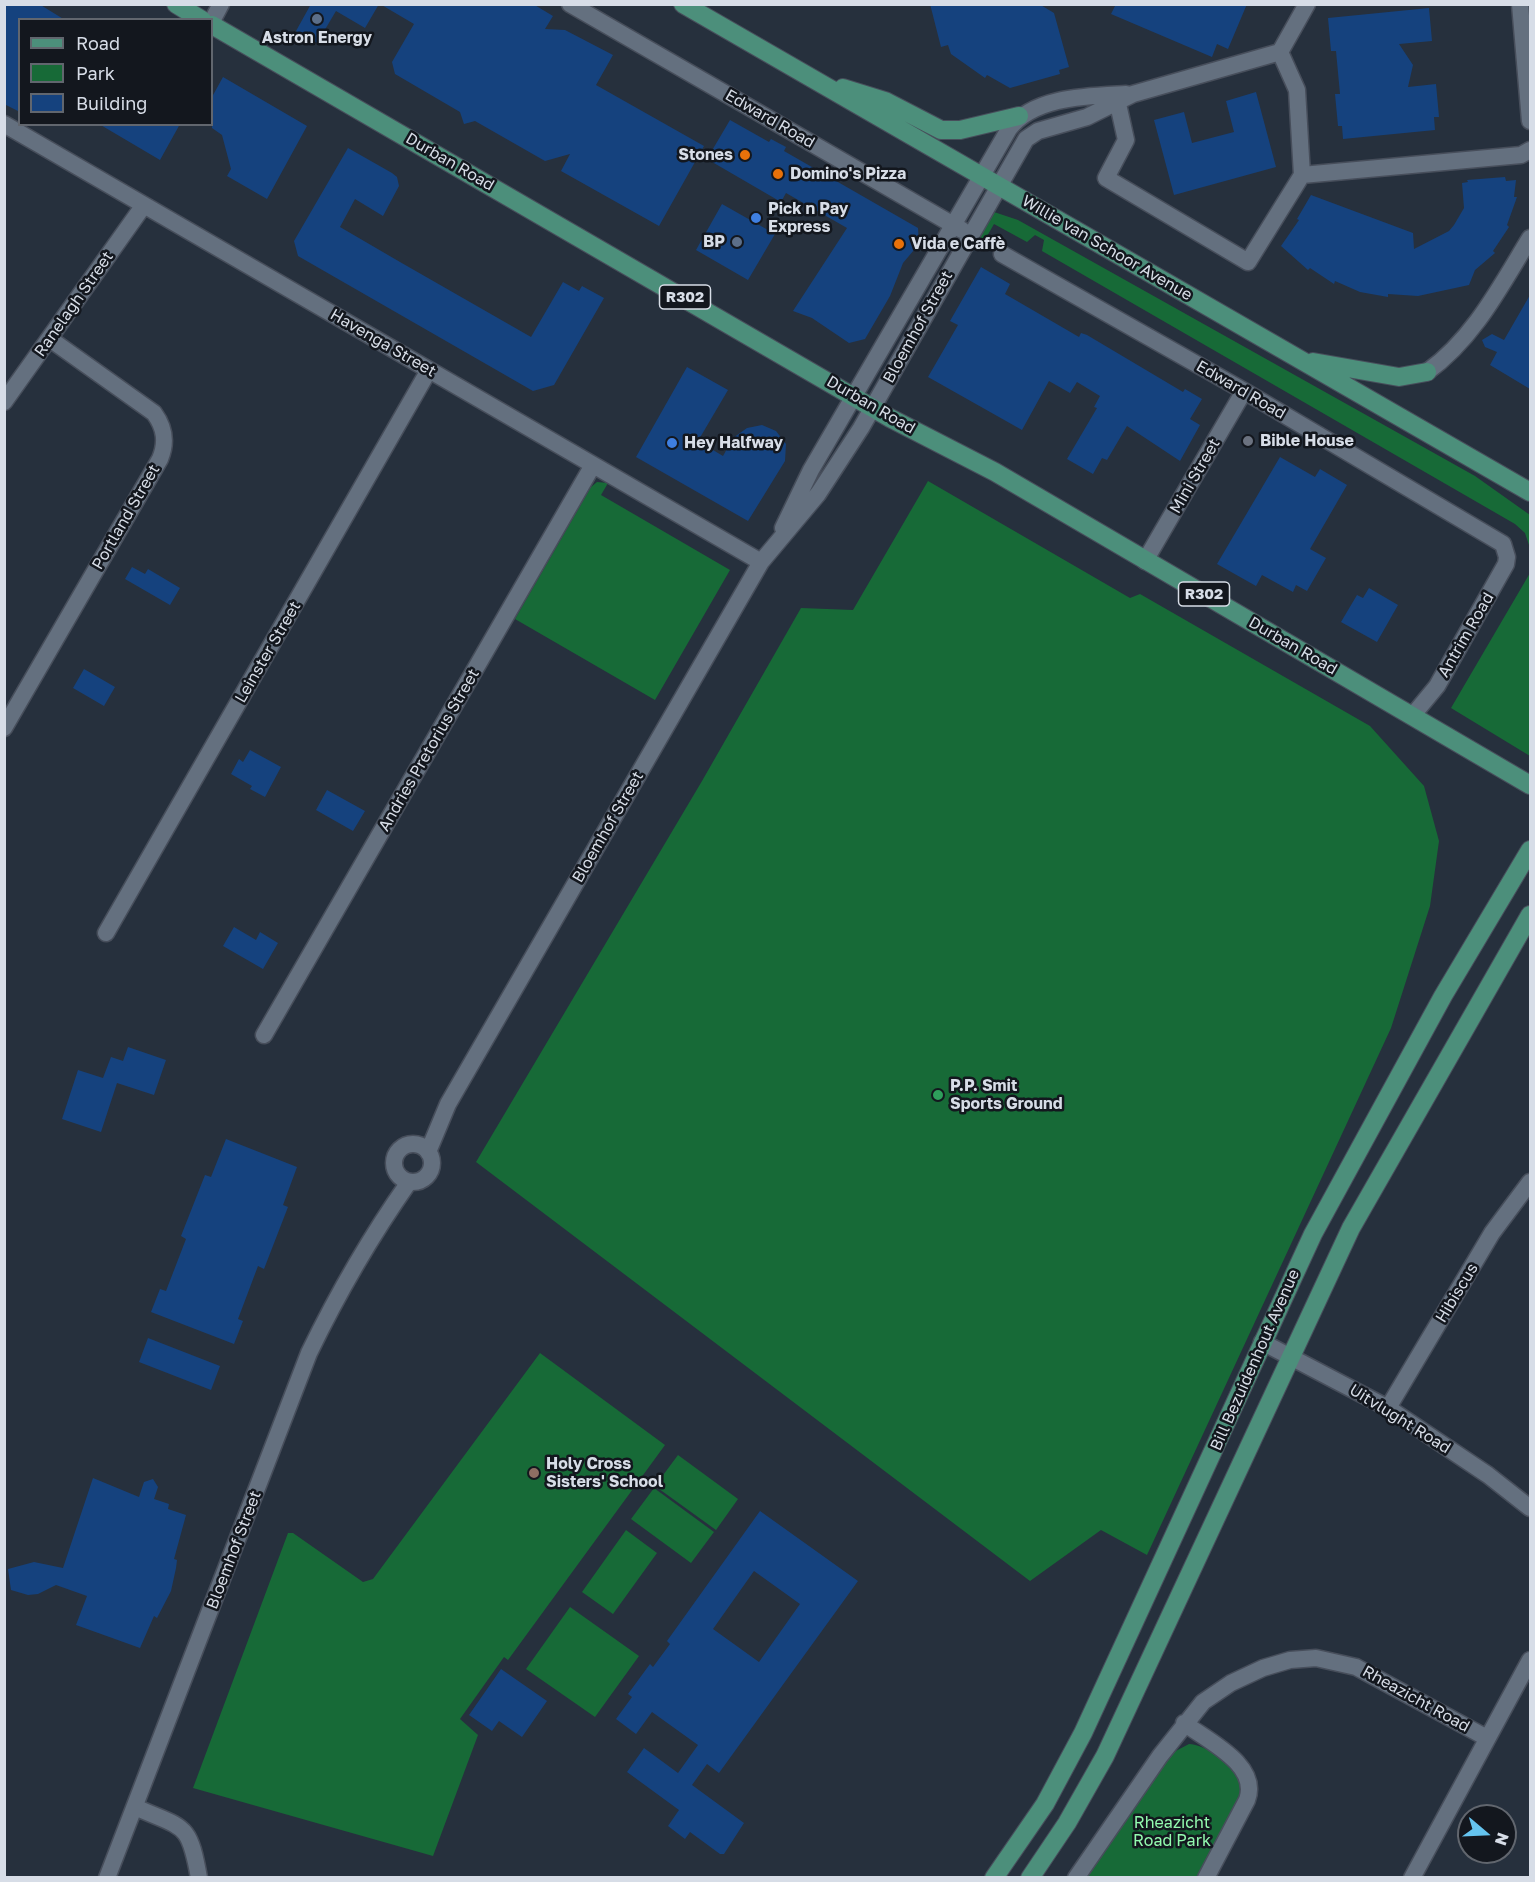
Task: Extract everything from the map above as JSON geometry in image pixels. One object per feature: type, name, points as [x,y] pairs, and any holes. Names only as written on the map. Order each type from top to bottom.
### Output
[{"type":"main road","points":[[176,4],[199,18]]},
{"type":"main road","name":"Willie van Schoor Avenue","points":[[683,4],[1530,492]]},
{"type":"main road","name":"Durban Road","points":[[213,24],[872,407],[995,472],[1530,785]]},
{"type":"main road","points":[[821,83],[885,101],[941,130],[960,130],[1019,116]]},
{"type":"main road","points":[[1300,360],[1399,377],[1427,372]]},
{"type":"main road","name":"Bill Bezuidenhout Avenue","points":[[994,1878],[1045,1804],[1083,1733],[1262,1341],[1337,1187],[1443,996],[1530,850]]},
{"type":"main road","name":"Bill Bezuidenhout Avenue","points":[[1030,1878],[1067,1823],[1105,1756],[1351,1228],[1530,915]]},
{"type":"street","points":[[213,21],[220,4]]},
{"type":"street","name":"Edward Road","points":[[570,4],[970,234]]},
{"type":"street","points":[[1019,116],[1082,96],[1122,97],[1280,52],[1307,4]]},
{"type":"street","points":[[1520,4],[1530,121]]},
{"type":"street","points":[[1122,97],[1126,140],[1106,178],[1248,262],[1302,175],[1297,90],[1280,52]]},
{"type":"street","name":"Bloemhof Street","points":[[766,558],[818,495],[872,407],[998,184],[1026,139],[1038,130],[1087,117],[1122,97]]},
{"type":"street","name":"Bloemhof Street","points":[[422,1148],[766,558],[811,470],[982,175],[1019,116]]},
{"type":"street","name":"Havenga Street","points":[[4,124],[594,465],[766,558]]},
{"type":"street","points":[[1302,175],[1521,155],[1530,150]]},
{"type":"street","name":"Ranelagh Street","points":[[4,402],[144,205]]},
{"type":"street","points":[[1427,372],[1451,354],[1479,322],[1530,238]]},
{"type":"street","name":"Edward Road","points":[[1002,254],[1244,391],[1497,539],[1506,550]]},
{"type":"street","name":"Portland Street","points":[[4,728],[160,459],[164,445],[163,430],[154,412],[50,339]]},
{"type":"street","name":"Leinster Street","points":[[106,933],[429,370]]},
{"type":"street","name":"Mini Street","points":[[1145,561],[1244,391]]},
{"type":"street","name":"Andries Pretorius Street","points":[[264,1035],[594,465]]},
{"type":"street","name":"Antrim Road","points":[[1413,715],[1437,686],[1506,564],[1506,550]]},
{"type":"street","name":"Bloemhof Street","points":[[403,1147],[422,1148],[432,1164],[428,1175],[417,1181],[402,1177],[394,1163],[396,1154],[403,1147]]},
{"type":"street","name":"Bloemhof Street","points":[[107,1878],[309,1353],[402,1177]]},
{"type":"street","name":"Hibiscus","points":[[1388,1408],[1492,1233],[1530,1182]]},
{"type":"street","name":"Uitvlught Road","points":[[1262,1341],[1388,1408],[1488,1475],[1530,1508]]},
{"type":"street","name":"Rheazicht Road","points":[[1076,1878],[1184,1723],[1203,1702],[1231,1683],[1263,1668],[1290,1660],[1316,1658],[1356,1666],[1487,1738]]},
{"type":"street","points":[[1412,1878],[1530,1660]]},
{"type":"street","points":[[1184,1723],[1242,1766],[1250,1786],[1247,1800],[1206,1878]]},
{"type":"street","points":[[135,1807],[180,1827],[188,1834],[193,1843],[200,1878]]},
{"type":"green space","points":[[994,212],[1018,220],[1475,476],[1530,515],[1530,548],[1525,533],[1515,524],[1042,251],[1044,240],[1035,235],[1027,242],[994,224],[982,245],[977,242]]},
{"type":"green space","name":"P.P. Smit Sports Ground","points":[[928,481],[1130,598],[1140,594],[1370,726],[1424,786],[1439,841],[1430,906],[1391,1028],[1147,1555],[1101,1530],[1030,1581],[476,1162],[702,781],[801,608],[853,610]]},
{"type":"green space","points":[[597,482],[608,483],[601,495],[730,570],[655,700],[515,619],[591,487]]},
{"type":"green space","points":[[1530,573],[1530,756],[1451,708]]},
{"type":"green space","points":[[540,1353],[665,1445],[508,1660],[504,1657],[460,1719],[478,1735],[433,1856],[193,1788],[288,1533],[293,1533],[363,1582],[373,1579]]},
{"type":"green space","points":[[678,1455],[738,1499],[716,1530],[655,1486]]},
{"type":"green space","points":[[654,1488],[714,1532],[691,1563],[631,1519]]},
{"type":"green space","points":[[626,1530],[657,1553],[613,1614],[582,1592]]},
{"type":"green space","points":[[570,1607],[639,1656],[595,1717],[526,1669]]},
{"type":"green space","name":"Rheazicht Road Park","points":[[1189,1744],[1210,1751],[1226,1762],[1237,1773],[1242,1793],[1198,1877],[1086,1878],[1170,1754]]},
{"type":"building","points":[[4,4],[39,4],[62,18],[18,18],[18,111],[4,104]]},
{"type":"building","points":[[311,4],[379,4],[365,28],[336,11],[317,43],[296,31]]},
{"type":"building","points":[[380,4],[533,4],[553,16],[545,29],[565,30],[613,55],[596,85],[704,146],[659,226],[561,171],[570,154],[545,161],[475,121],[464,124],[460,112],[395,74],[392,62],[414,24]]},
{"type":"building","points":[[930,4],[1039,4],[1054,13],[1069,67],[1059,70],[1060,74],[1010,88],[987,75],[985,78],[951,54],[948,45],[941,47]]},
{"type":"building","points":[[1116,4],[1247,4],[1228,49],[1217,44],[1212,57],[1111,14]]},
{"type":"building","points":[[1429,8],[1432,41],[1399,44],[1413,65],[1408,87],[1436,84],[1439,117],[1434,117],[1435,130],[1343,139],[1342,126],[1338,126],[1335,94],[1340,94],[1336,51],[1331,51],[1328,18]]},
{"type":"building","points":[[223,77],[307,126],[267,199],[227,176],[231,169],[222,135],[212,128],[213,95]]},
{"type":"building","points":[[1256,92],[1276,167],[1174,195],[1154,120],[1184,112],[1192,143],[1234,132],[1226,101]]},
{"type":"building","points":[[730,120],[769,142],[771,139],[786,147],[784,151],[918,228],[919,244],[903,263],[890,296],[865,339],[849,343],[812,318],[793,311],[847,228],[786,193],[781,202],[707,159]]},
{"type":"building","points":[[102,126],[179,126],[160,160]]},
{"type":"building","points":[[348,148],[392,173],[397,177],[399,186],[383,216],[355,199],[340,227],[531,337],[563,282],[579,291],[582,286],[604,298],[554,385],[533,391],[298,256],[294,241]]},
{"type":"building","points":[[1505,177],[1506,181],[1516,180],[1514,197],[1517,197],[1507,225],[1509,227],[1493,251],[1495,253],[1475,270],[1469,285],[1418,296],[1388,294],[1388,297],[1360,292],[1335,281],[1334,284],[1310,268],[1308,270],[1281,246],[1299,220],[1297,219],[1311,195],[1413,233],[1414,249],[1449,231],[1454,225],[1464,208],[1462,183],[1468,182],[1467,180]]},
{"type":"building","points":[[722,204],[775,234],[748,280],[696,250]]},
{"type":"building","points":[[981,267],[1010,284],[1005,294],[1079,337],[1081,333],[1087,335],[1183,392],[1185,389],[1202,399],[1190,419],[1200,425],[1180,461],[1127,426],[1107,460],[1102,458],[1093,474],[1067,459],[1097,408],[1094,407],[1100,396],[1077,382],[1070,393],[1049,381],[1022,430],[928,377],[958,325],[950,321]]},
{"type":"building","points":[[1530,295],[1530,389],[1490,365],[1497,352],[1485,347],[1482,340],[1492,334],[1504,340]]},
{"type":"building","name":"Hey Halfway","points":[[687,367],[728,390],[698,441],[723,456],[733,438],[747,428],[762,425],[776,431],[786,444],[785,461],[748,521],[636,457]]},
{"type":"building","points":[[1280,457],[1315,477],[1320,469],[1347,485],[1310,549],[1326,558],[1307,591],[1296,585],[1293,592],[1262,575],[1256,586],[1217,564]]},
{"type":"building","points":[[132,567],[145,574],[148,569],[180,588],[170,605],[125,579]]},
{"type":"building","points":[[1369,588],[1398,605],[1377,642],[1341,622],[1357,595],[1363,598]]},
{"type":"building","points":[[84,669],[115,687],[104,706],[73,688]]},
{"type":"building","points":[[250,750],[281,767],[265,797],[250,789],[252,786],[231,774],[239,759],[243,762]]},
{"type":"building","points":[[327,790],[365,811],[353,831],[316,810]]},
{"type":"building","points":[[234,927],[256,940],[260,932],[278,943],[263,969],[223,946]]},
{"type":"building","points":[[128,1047],[166,1060],[154,1095],[117,1083],[101,1132],[62,1119],[78,1070],[103,1078],[111,1057],[123,1061]]},
{"type":"building","points":[[226,1139],[297,1167],[283,1205],[288,1207],[264,1269],[258,1266],[238,1319],[243,1321],[234,1344],[151,1312],[160,1289],[166,1291],[186,1239],[181,1236],[205,1175],[211,1177]]},
{"type":"building","points":[[148,1338],[220,1366],[211,1390],[139,1362]]},
{"type":"building","points":[[93,1478],[139,1497],[144,1482],[153,1479],[158,1487],[154,1499],[169,1504],[168,1509],[186,1515],[174,1559],[177,1560],[171,1591],[157,1618],[154,1616],[140,1648],[76,1625],[87,1596],[56,1585],[38,1594],[28,1595],[11,1590],[8,1569],[34,1562],[63,1568]]},
{"type":"building","points":[[760,1511],[858,1581],[719,1773],[707,1764],[692,1785],[744,1823],[724,1854],[720,1854],[690,1832],[685,1839],[668,1826],[679,1810],[627,1772],[644,1748],[678,1773],[698,1745],[652,1712],[636,1734],[616,1719],[632,1697],[628,1694],[650,1664],[653,1667],[670,1644],[667,1641]],"holes":[[[754,1571],[800,1604],[759,1662],[713,1629]]]},
{"type":"building","points":[[501,1669],[547,1701],[522,1737],[499,1721],[492,1731],[469,1715]]},
{"type":"place","name":"Astron Energy","points":[[317,19]]},
{"type":"place","name":"Stones","points":[[745,155]]},
{"type":"place","name":"Domino's Pizza","points":[[778,174]]},
{"type":"place","name":"Pick n Pay Express","points":[[756,218]]},
{"type":"place","name":"BP","points":[[737,242]]},
{"type":"place","name":"Vida e Caffè","points":[[899,244]]},
{"type":"place","name":"Bible House","points":[[1248,441]]},
{"type":"place","name":"Hey Halfway","points":[[672,443]]},
{"type":"place","name":"P.P. Smit Sports Ground","points":[[938,1095]]},
{"type":"place","name":"Holy Cross Sisters' School","points":[[534,1473]]}]
